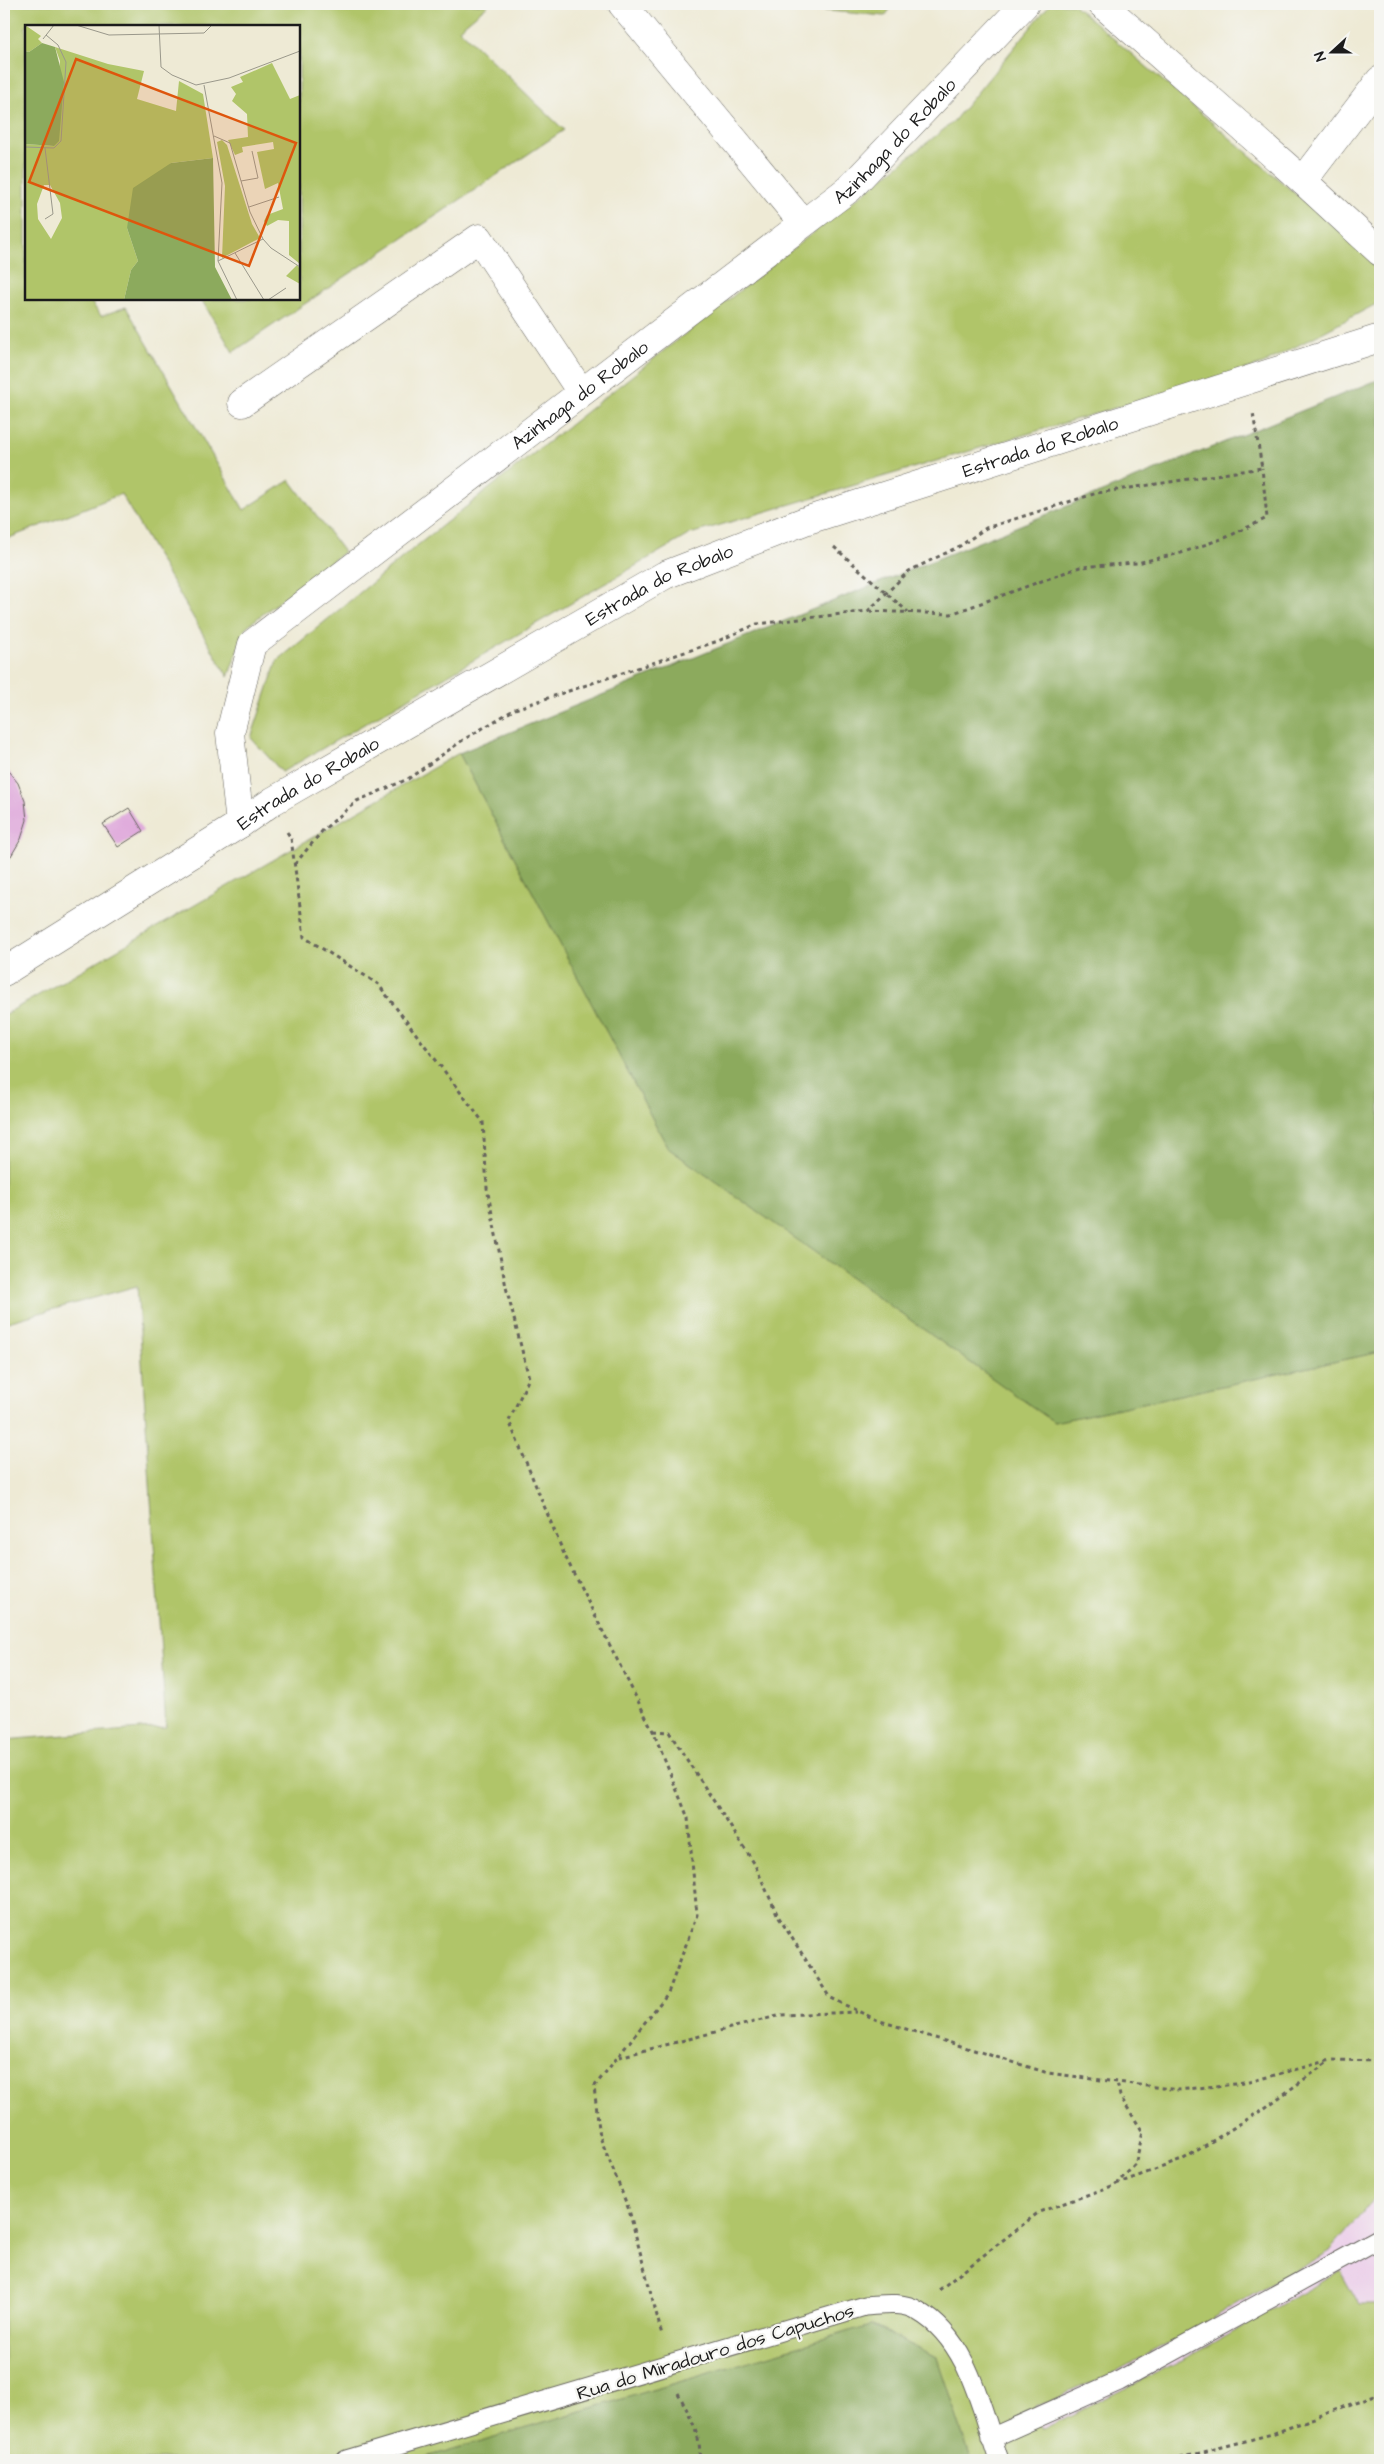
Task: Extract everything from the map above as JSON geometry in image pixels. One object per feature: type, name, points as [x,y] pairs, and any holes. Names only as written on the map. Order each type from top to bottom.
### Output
[{"type":"street","points":[[622,4],[803,223]]},
{"type":"street","name":"Azinhaga do Robalo","points":[[240,824],[230,733],[252,644],[850,188],[1025,4]]},
{"type":"street","points":[[1102,4],[1303,180],[1380,252]]},
{"type":"street","points":[[1303,180],[1380,80]]},
{"type":"street","points":[[242,403],[479,238],[581,392]]},
{"type":"street","name":"Estrada do Robalo","points":[[4,972],[240,824],[273,801],[665,575],[805,522],[1380,338]]},
{"type":"lane","points":[[991,2438],[1119,2381],[1380,2238]]},
{"type":"lane","name":"Rua do Miradouro dos Capuchos","points":[[346,2460],[865,2306],[893,2304],[917,2310],[940,2329],[956,2347],[970,2375],[998,2460]]},
{"type":"path","points":[[295,865],[323,830],[357,801],[408,779],[463,740],[515,709],[718,641],[757,624],[868,611],[951,614],[1080,567],[1137,563],[1181,553],[1227,537],[1267,518],[1262,468],[1246,381]]},
{"type":"path","points":[[868,611],[909,571],[960,546],[986,528],[1097,493],[1262,468]]},
{"type":"path","points":[[805,522],[908,612]]},
{"type":"path","points":[[273,801],[291,838],[304,937],[378,984],[483,1122],[486,1188],[506,1287],[529,1378],[509,1421],[564,1554],[653,1731],[688,1818],[697,1915],[668,1993],[594,2087],[600,2137],[629,2210],[653,2294],[668,2365]]},
{"type":"path","points":[[653,1731],[669,1732],[754,1863],[778,1916],[830,1998],[859,2012],[877,2020],[1048,2073],[1178,2090],[1245,2082],[1331,2060],[1380,2061]]},
{"type":"path","points":[[618,2057],[781,2015],[859,2012]]},
{"type":"path","points":[[917,2310],[954,2276],[1039,2212],[1182,2160],[1262,2110],[1331,2060]]},
{"type":"path","points":[[1115,2185],[1134,2165],[1143,2132],[1120,2096],[1117,2082]]},
{"type":"path","points":[[677,2391],[693,2420],[700,2454],[698,2460]]},
{"type":"path","points":[[1173,2460],[1272,2434],[1380,2393]]},
{"type":"path","points":[[1094,2460],[1126,2460]]},
{"type":"shaded area","points":[[1380,2192],[1380,2305],[1359,2305],[1340,2272],[1194,2354],[1043,2429],[1035,2407],[1113,2373],[1173,2341],[1332,2249]]},
{"type":"green space","points":[[4,4],[489,4],[459,29],[564,130],[233,352],[202,300],[300,300],[300,25],[25,25],[25,300],[90,300],[101,316],[126,307],[244,510],[290,480],[344,552],[246,627],[228,677],[121,494],[4,540]]},
{"type":"green space","points":[[811,4],[894,4],[885,16],[817,10]]},
{"type":"green space","points":[[1050,4],[1073,4],[1380,266],[1380,302],[1263,364],[690,534],[282,772],[251,738],[277,661],[414,548],[952,123]]},
{"type":"green space","points":[[1380,379],[1380,1352],[1054,1422],[668,1148],[459,753]]},
{"type":"green space","points":[[459,753],[668,1148],[1054,1422],[1380,1352],[1380,2192],[1332,2249],[1173,2341],[1113,2373],[1035,2407],[1043,2429],[1194,2354],[1340,2271],[1359,2305],[1380,2305],[1380,2460],[971,2460],[937,2358],[871,2325],[417,2460],[4,2460],[4,1740],[166,1727],[137,1286],[4,1323],[4,1015]]},
{"type":"green space","points":[[871,2325],[937,2358],[971,2460],[417,2460]]},
{"type":"building","points":[[4,766],[18,783],[25,801],[27,820],[21,839],[11,856],[4,861]]},
{"type":"building","points":[[129,808],[143,831],[118,847],[103,824]]}]
